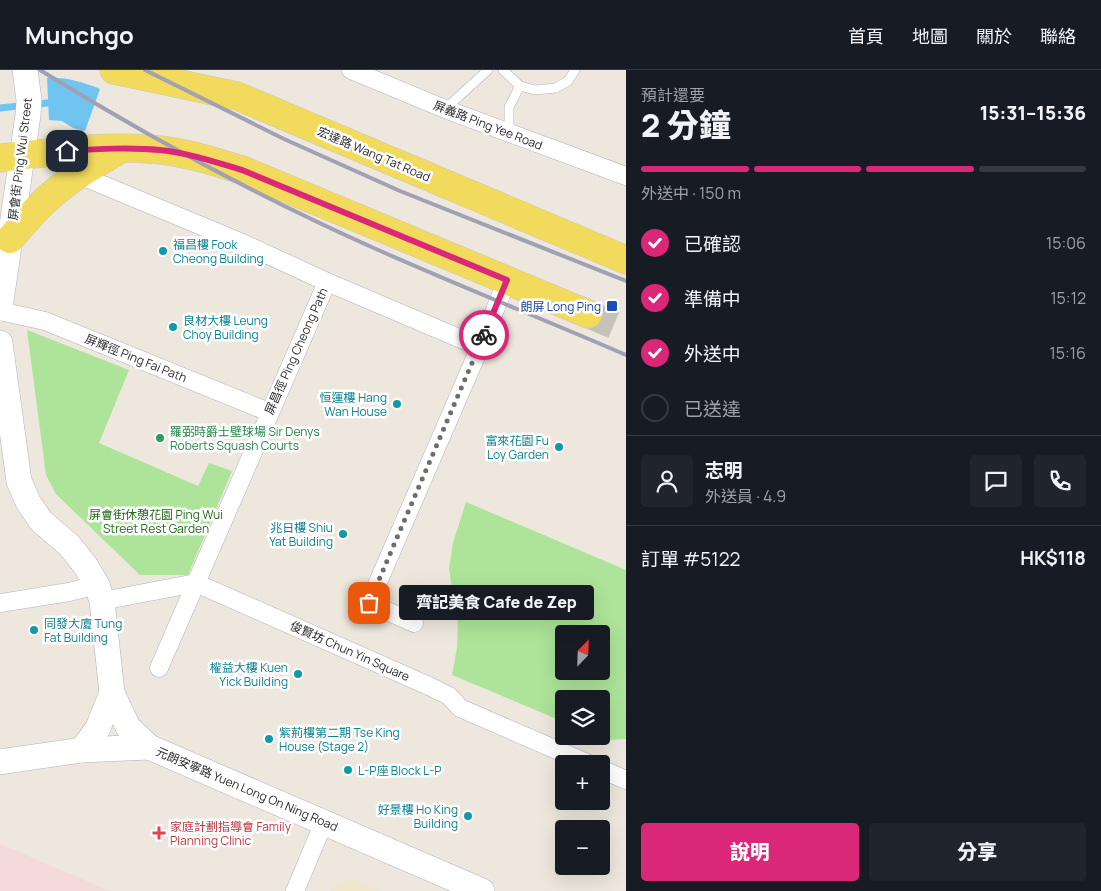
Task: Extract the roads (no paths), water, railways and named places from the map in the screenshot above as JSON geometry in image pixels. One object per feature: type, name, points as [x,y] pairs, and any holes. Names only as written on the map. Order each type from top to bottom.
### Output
[{"type":"main road","name":"宏達路 Wang Tat Road","points":[[114,70],[237,96],[626,260]]},
{"type":"main road","name":"屏會街 Ping Wui Street","points":[[0,309],[10,239],[16,150],[29,100],[25,71]]},
{"type":"main road","points":[[10,239],[36,209],[58,189],[122,148]]},
{"type":"main road","points":[[16,150],[67,151],[122,148],[161,150],[205,159],[242,170],[588,314]]},
{"type":"main road","points":[[0,343],[19,482],[28,502],[41,521],[69,545],[85,565],[100,593],[112,693],[128,727],[149,747]]},
{"type":"main road","points":[[82,750],[98,728],[112,693]]},
{"type":"main road","name":"元朗安寧路 Yuen Long On Ning Road","points":[[0,762],[82,750],[149,747],[482,891]]},
{"type":"street","name":"屏義路 Ping Yee Road","points":[[351,70],[445,109],[626,176]]},
{"type":"street","points":[[79,175],[240,242],[327,282],[480,347]]},
{"type":"street","points":[[414,623],[369,603],[507,280]]},
{"type":"street","name":"屏昌徑 Ping Cheong Path","points":[[159,668],[327,282]]},
{"type":"street","name":"屏輝徑 Ping Fai Path","points":[[0,309],[45,321],[269,412]]},
{"type":"street","points":[[0,603],[69,592],[100,593],[196,583]]},
{"type":"street","name":"俊賢坊 Chun Yin Square","points":[[196,583],[431,687],[449,696],[460,708],[568,755]]},
{"type":"street","points":[[610,773],[626,780]]},
{"type":"street","points":[[295,891],[324,822]]},
{"type":"lane","points":[[445,109],[488,70]]},
{"type":"lane","points":[[503,70],[520,86],[535,90],[556,88],[568,81],[576,70]]},
{"type":"lane","points":[[520,86],[509,107],[508,117],[509,126],[520,137]]},
{"type":"water","points":[[47,78],[74,80],[100,89],[85,131],[73,128],[62,121],[49,120]]},
{"type":"waterway","points":[[0,108],[57,102]]},
{"type":"tunnel","points":[[588,314],[626,330]]},
{"type":"railway","points":[[40,70],[121,119],[290,209],[407,263],[626,355]]},
{"type":"railway","points":[[145,70],[284,139],[400,191],[626,281]]},
{"type":"place","name":"福昌樓 Fook Cheong Building","points":[[163,251]]},
{"type":"place","name":"朗屏 Long Ping","points":[[612,306]]},
{"type":"place","name":"良材大樓 Leung Choy Building","points":[[173,327]]},
{"type":"place","name":"恒運樓 Hang Wan House","points":[[397,404]]},
{"type":"place","name":"羅弼時爵士壁球場 Sir Denys Roberts Squash Courts","points":[[160,438]]},
{"type":"place","name":"富來花園 Fu Loy Garden","points":[[559,447]]},
{"type":"place","name":"兆日樓 Shiu Yat Building","points":[[343,534]]},
{"type":"place","name":"齊記美食 Cafe de Zep","points":[[369,603]]},
{"type":"place","name":"同發大廈 Tung Fat Building","points":[[34,630]]},
{"type":"place","name":"權益大樓 Kuen Yick Building","points":[[298,674]]},
{"type":"place","name":"紫荊樓第二期 Tse King House (Stage 2)","points":[[269,739]]},
{"type":"place","name":"L-P座 Block L-P","points":[[348,770]]},
{"type":"place","name":"好景樓 Ho King Building","points":[[468,816]]},
{"type":"place","name":"家庭計劃指導會 Family Planning Clinic","points":[[159,833]]},
{"type":"park label","name":"屏會街休憩花園 Ping Wui Street Rest Garden","points":[[156,521]]}]
